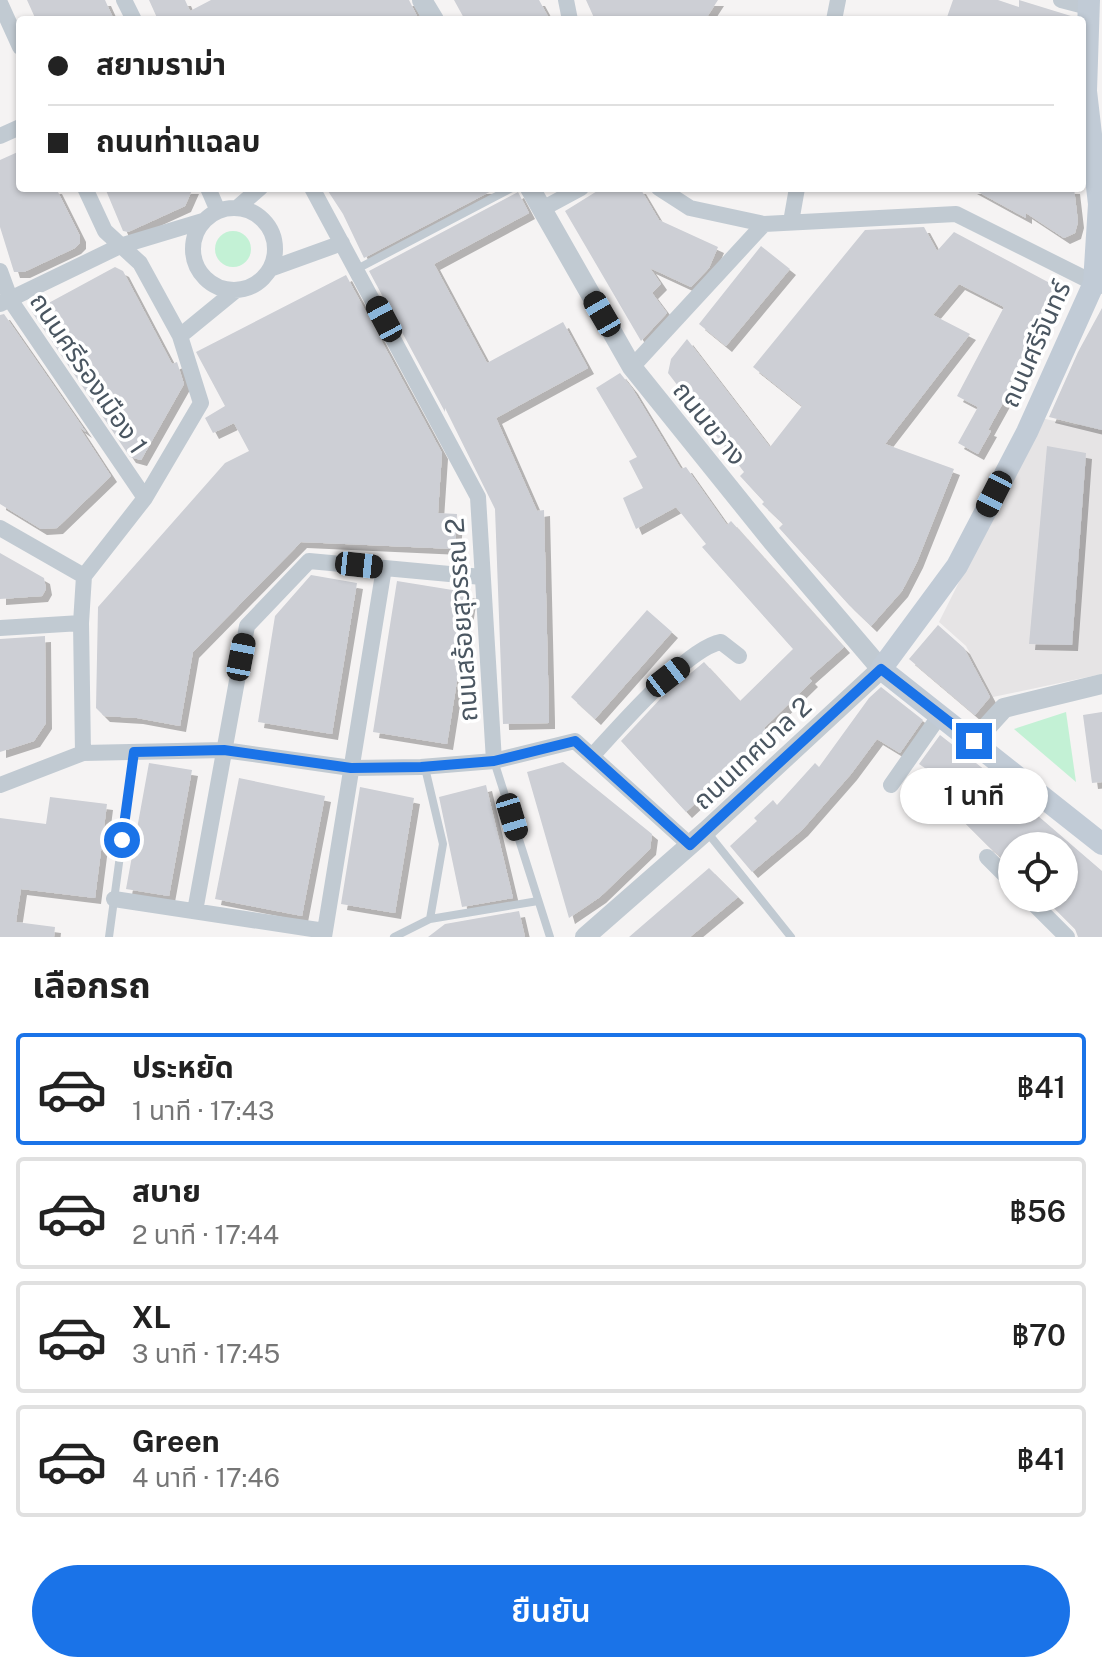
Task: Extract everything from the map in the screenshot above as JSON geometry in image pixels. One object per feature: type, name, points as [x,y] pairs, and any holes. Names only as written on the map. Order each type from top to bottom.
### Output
[{"type":"main road","name":"ถนนศรีจันทร์","points":[[881,669],[957,566],[1027,432],[1098,285],[1099,204],[1086,91],[1088,3]]},
{"type":"main road","points":[[881,669],[1102,844]]},
{"type":"street","points":[[1061,0],[1088,3]]},
{"type":"street","points":[[0,3],[16,38]]},
{"type":"street","points":[[83,753],[81,623],[84,576],[145,498],[201,403],[180,336],[140,263],[105,231],[87,192]]},
{"type":"street","points":[[210,192],[218,211]]},
{"type":"street","points":[[238,207],[255,192]]},
{"type":"street","name":"ถนนสร้อยสุวรรณ 2","points":[[314,192],[478,497],[494,761]]},
{"type":"street","name":"ถนนขวาง","points":[[532,192],[632,367],[772,541],[881,669]]},
{"type":"street","points":[[542,209],[574,192]]},
{"type":"street","points":[[665,192],[690,208],[764,224],[956,214],[1098,285]]},
{"type":"street","points":[[791,222],[796,192]]},
{"type":"street","points":[[5,303],[120,246],[203,221],[218,211],[238,207],[251,211],[270,228],[275,241],[275,255],[270,269],[261,280],[249,288],[235,291],[221,289],[208,282],[193,259],[192,244],[203,221]]},
{"type":"street","points":[[632,367],[764,224]]},
{"type":"street","points":[[270,269],[342,243]]},
{"type":"street","name":"ถนนศรีรองเมือง 1","points":[[0,271],[5,303],[145,498]]},
{"type":"street","points":[[180,336],[235,291]]},
{"type":"street","points":[[0,528],[84,576]]},
{"type":"street","points":[[195,911],[247,626],[309,561],[482,577]]},
{"type":"street","points":[[114,899],[325,934],[384,568]]},
{"type":"street","points":[[0,628],[81,623]]},
{"type":"street","points":[[593,755],[639,704],[702,651],[721,642],[739,656]]},
{"type":"street","name":"ถนนเทศบาล 2","points":[[585,937],[698,838],[881,669]]},
{"type":"street","points":[[974,741],[1004,708],[1102,684]]},
{"type":"street","points":[[891,785],[940,715]]},
{"type":"street","points":[[0,785],[83,753],[224,750],[351,768],[421,767],[494,761],[575,741],[698,838]]},
{"type":"street","points":[[987,857],[998,868]]},
{"type":"street","points":[[1042,912],[1067,937]]},
{"type":"lane","points":[[357,269],[504,192]]},
{"type":"lane","points":[[109,937],[134,752]]},
{"type":"lane","name":"ถนนสร้อยสุวรรณ 2","points":[[494,761],[550,937]]},
{"type":"lane","points":[[421,767],[426,772],[443,844],[430,919]]},
{"type":"lane","points":[[698,838],[791,937]]},
{"type":"lane","points":[[394,937],[430,919],[538,901]]},
{"type":"shaded area","points":[[1102,400],[1102,674],[993,697],[966,646],[939,622],[1041,418],[1077,426]]},
{"type":"green space","points":[[233,231],[246,236],[251,249],[246,262],[233,267],[220,262],[215,249],[220,236]]},
{"type":"green space","points":[[1066,712],[1076,782],[1014,729]]},
{"type":"building","points":[[27,0],[105,0],[112,16],[34,16]]},
{"type":"building","points":[[149,0],[185,0],[190,11],[211,0],[409,0],[417,16],[156,16]]},
{"type":"building","points":[[454,0],[539,0],[548,16],[463,16]]},
{"type":"building","points":[[586,0],[718,0],[708,16],[593,16]]},
{"type":"building","points":[[953,0],[998,0],[1019,7],[1019,0],[1071,16],[947,16]]},
{"type":"building","points":[[16,153],[16,192],[58,192],[80,236],[80,243],[75,248],[24,272],[14,272],[0,227],[0,160]]},
{"type":"building","points":[[107,192],[191,192],[185,206],[128,232],[123,231]]},
{"type":"building","points":[[329,192],[489,192],[364,258]]},
{"type":"building","points":[[518,192],[529,213],[434,264],[487,363],[563,322],[588,368],[496,418],[537,511],[544,510],[549,716],[549,723],[503,724],[495,509],[445,408],[445,412],[369,271]]},
{"type":"building","points":[[596,192],[642,192],[659,220],[718,247],[709,268],[691,287],[650,268],[661,284],[652,293],[667,313],[641,341],[565,211]]},
{"type":"building","points":[[978,192],[1074,192],[1078,222],[1075,233],[1064,238],[1026,213],[1026,218]]},
{"type":"building","points":[[924,227],[937,251],[954,232],[1061,289],[1021,363],[1024,365],[978,454],[958,443],[978,407],[957,396],[1004,307],[959,284],[933,315],[970,334],[885,444],[954,469],[917,562],[902,591],[871,626],[779,528],[783,524],[740,476],[744,472],[668,373],[671,359],[687,339],[770,447],[802,406],[753,367],[865,230]]},
{"type":"building","points":[[761,246],[790,269],[726,346],[699,324]]},
{"type":"building","points":[[115,267],[123,271],[172,364],[177,362],[184,384],[141,460],[130,457],[32,312]]},
{"type":"building","points":[[346,275],[442,453],[438,513],[457,514],[455,549],[301,542],[193,652],[180,726],[104,716],[96,708],[98,607],[225,463],[249,451],[234,423],[213,433],[205,418],[225,406],[196,352]]},
{"type":"building","points":[[1102,308],[1102,430],[1049,417]]},
{"type":"building","points":[[4,314],[86,432],[79,427],[111,476],[57,528],[41,529],[0,504],[0,315]]},
{"type":"building","points":[[620,373],[681,469],[686,467],[727,525],[731,521],[844,647],[809,678],[812,681],[764,728],[770,734],[686,812],[621,741],[661,698],[704,662],[740,701],[793,649],[702,547],[706,544],[676,507],[636,529],[623,498],[643,488],[629,461],[637,457],[596,388]]},
{"type":"building","points":[[1047,446],[1086,453],[1072,645],[1029,644]]},
{"type":"building","points":[[0,553],[44,578],[46,589],[42,596],[0,599]]},
{"type":"building","points":[[311,575],[357,583],[332,734],[258,722],[275,616]]},
{"type":"building","points":[[397,581],[471,593],[447,744],[373,732]]},
{"type":"building","points":[[647,610],[672,632],[595,719],[571,697]]},
{"type":"building","points":[[938,625],[964,648],[990,697],[975,715],[909,659]]},
{"type":"building","points":[[45,636],[46,723],[34,741],[0,752],[0,639]]},
{"type":"building","points":[[881,687],[923,720],[900,753],[877,739],[802,830],[752,872],[730,846],[757,821],[754,818],[773,800],[777,805],[815,763],[819,767],[869,698]]},
{"type":"building","points":[[1102,712],[1102,782],[1092,783],[1083,715]]},
{"type":"building","points":[[940,735],[1021,798],[1057,832],[998,832],[998,854],[955,813],[970,799],[919,764]]},
{"type":"building","points":[[563,762],[652,834],[650,849],[600,897],[569,918],[527,772]]},
{"type":"building","points":[[149,763],[192,770],[169,896],[126,889]]},
{"type":"building","points":[[239,778],[325,796],[302,916],[215,899]]},
{"type":"building","points":[[486,785],[513,898],[462,907],[439,797]]},
{"type":"building","points":[[360,787],[414,798],[395,913],[341,904]]},
{"type":"building","points":[[50,797],[107,804],[95,898],[21,889],[16,922],[55,927],[54,937],[0,937],[0,818],[46,824]]},
{"type":"building","points":[[1078,850],[1102,871],[1102,937],[1078,937],[1075,929],[1058,912],[1078,912]]},
{"type":"building","points":[[709,868],[738,897],[690,937],[629,937]]},
{"type":"building","points":[[519,911],[525,937],[428,937],[445,924]]},
{"type":"route","points":[[122,840],[134,752],[224,750],[351,768],[421,767],[494,761],[575,741],[690,845],[881,669],[974,741]]}]
